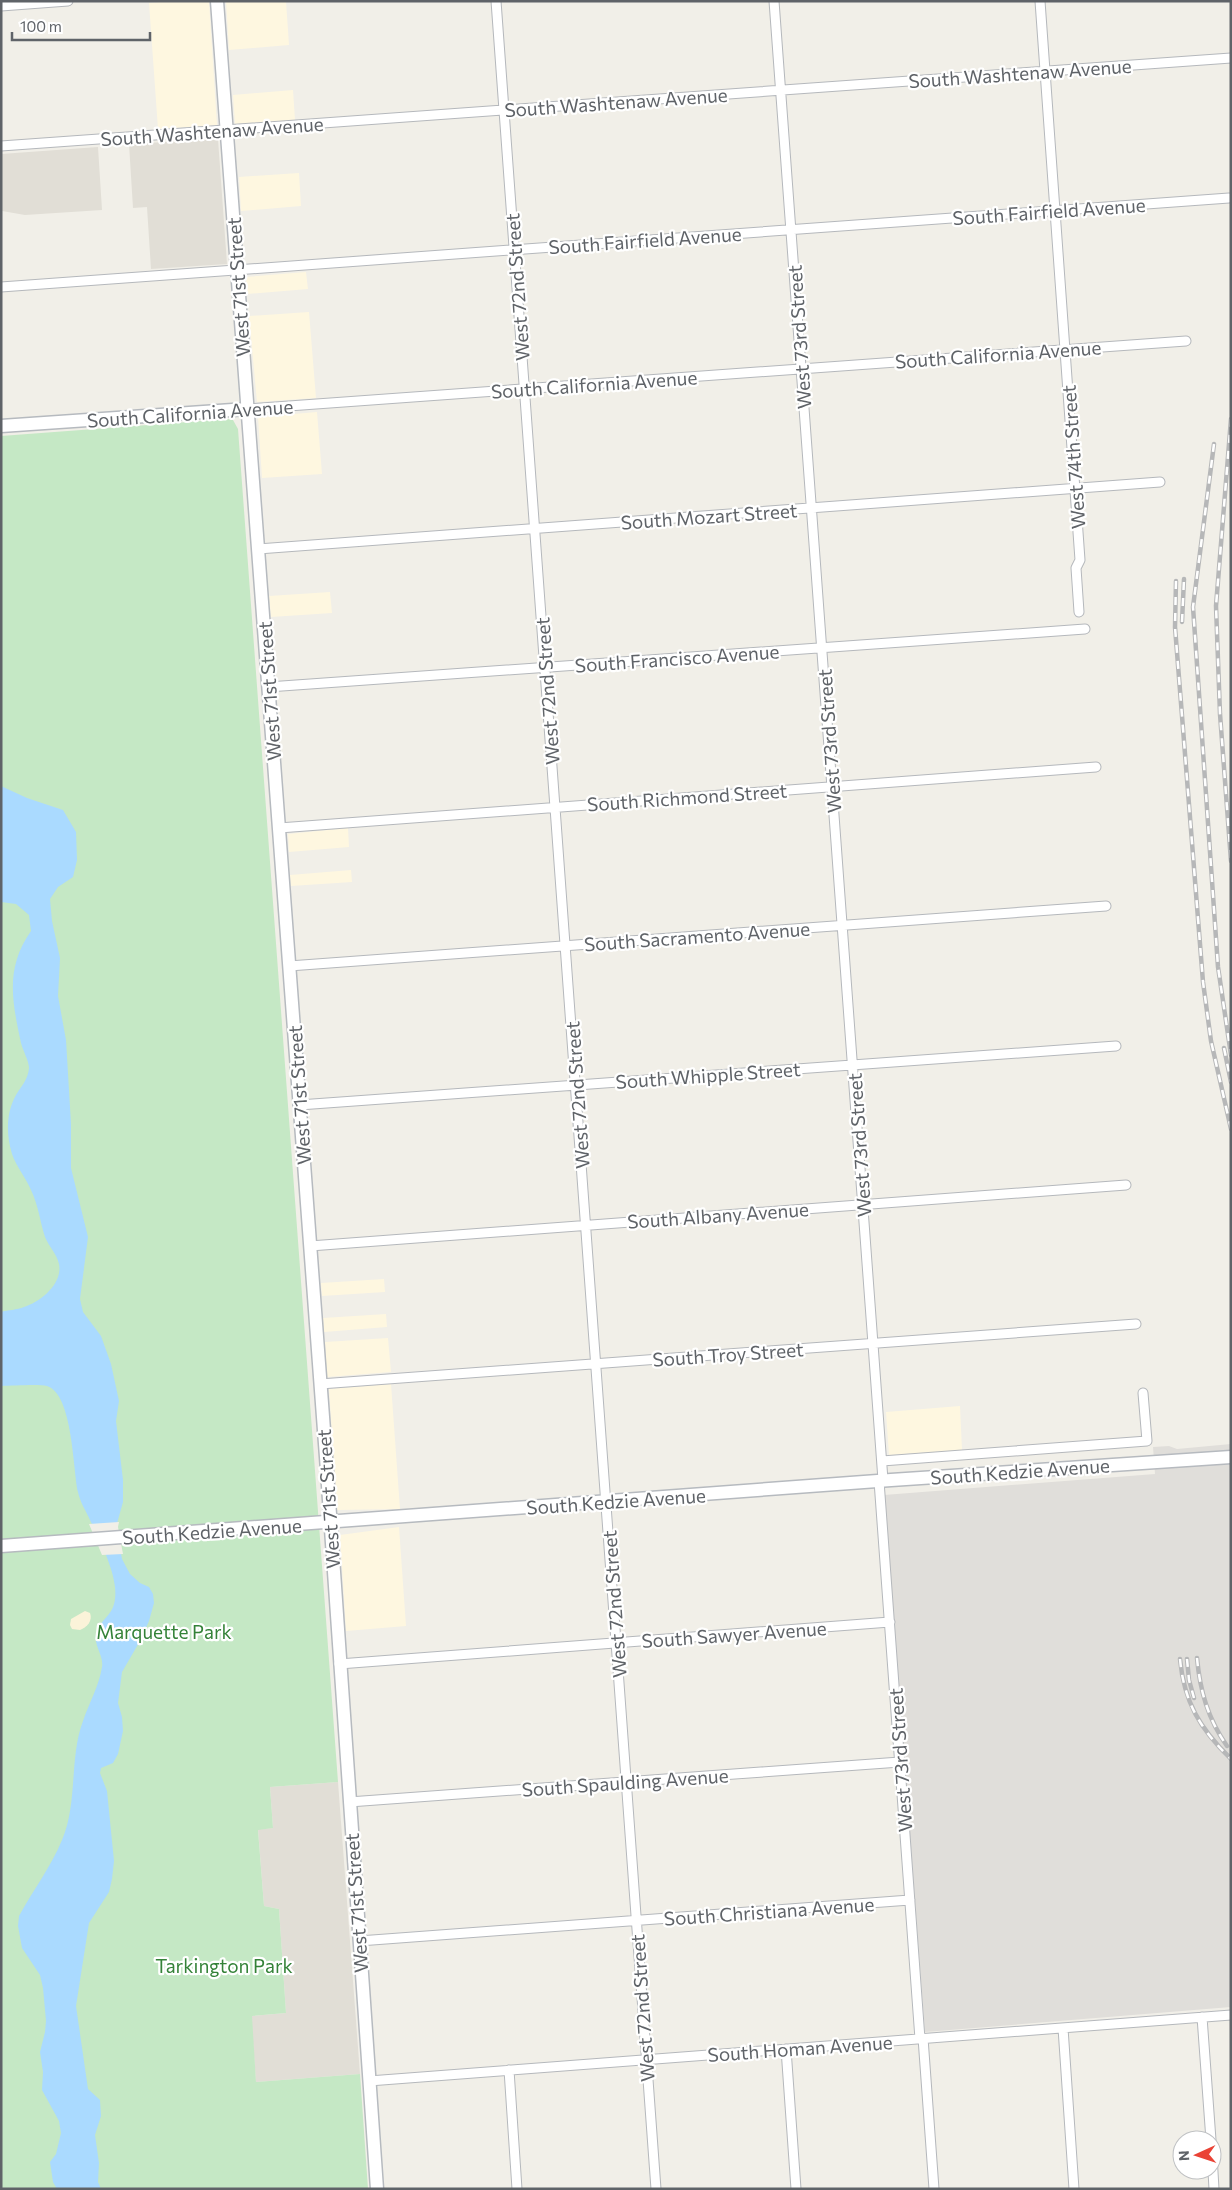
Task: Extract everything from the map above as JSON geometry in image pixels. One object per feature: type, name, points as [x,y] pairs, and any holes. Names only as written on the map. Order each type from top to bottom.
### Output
[{"type":"main road","name":"West 71st Street","points":[[217,1],[300,1105],[377,2189]]},
{"type":"main road","name":"South California Avenue","points":[[1,426],[247,409]]},
{"type":"main road","name":"South Kedzie Avenue","points":[[1,1546],[330,1523],[881,1480],[1231,1457]]},
{"type":"street","points":[[1,6],[68,1]]},
{"type":"street","name":"West 72nd Street","points":[[496,1],[656,2189]]},
{"type":"street","name":"West 73rd Street","points":[[774,1],[882,1461],[881,1480],[890,1622],[910,1900],[934,2189]]},
{"type":"street","name":"West 74th Street","points":[[1040,1],[1080,560],[1076,568],[1079,612]]},
{"type":"street","name":"South Washtenaw Avenue","points":[[1,146],[1231,58]]},
{"type":"street","name":"South Fairfield Avenue","points":[[1,287],[1229,198]]},
{"type":"street","name":"South California Avenue","points":[[247,409],[1186,341]]},
{"type":"street","name":"South Mozart Street","points":[[258,549],[1160,482]]},
{"type":"street","name":"South Francisco Avenue","points":[[268,687],[1085,629]]},
{"type":"street","name":"South Richmond Street","points":[[279,828],[1096,767]]},
{"type":"street","name":"South Sacramento Avenue","points":[[289,966],[1106,906]]},
{"type":"street","name":"South Whipple Street","points":[[300,1105],[1116,1046]]},
{"type":"street","name":"South Albany Avenue","points":[[310,1246],[1126,1185]]},
{"type":"street","name":"South Troy Street","points":[[320,1384],[1136,1324]]},
{"type":"street","name":"South Kedzie Avenue","points":[[882,1461],[1147,1440],[1143,1393]]},
{"type":"street","name":"South Sawyer Avenue","points":[[339,1664],[890,1622]]},
{"type":"street","name":"South Spaulding Avenue","points":[[349,1802],[900,1762]]},
{"type":"street","name":"South Christiana Avenue","points":[[359,1942],[910,1900]]},
{"type":"street","name":"South Homan Avenue","points":[[369,2081],[1231,2015]]},
{"type":"street","points":[[1202,2017],[1210,2130]]},
{"type":"street","points":[[1063,2028],[1074,2189]]},
{"type":"street","points":[[786,2049],[796,2189]]},
{"type":"street","points":[[508,2070],[517,2189]]},
{"type":"shaded area","points":[[209,1],[217,125],[158,129],[149,3]]},
{"type":"shaded area","points":[[226,1],[286,1],[289,45],[229,50]]},
{"type":"shaded area","points":[[293,90],[295,120],[235,124],[233,95]]},
{"type":"shaded area","points":[[218,139],[227,264],[151,269],[147,207],[133,208],[129,144]]},
{"type":"shaded area","points":[[98,147],[102,210],[25,215],[2,211],[1,154]]},
{"type":"shaded area","points":[[299,173],[301,206],[241,211],[239,177]]},
{"type":"shaded area","points":[[306,272],[308,289],[247,294],[246,277]]},
{"type":"shaded area","points":[[309,312],[316,398],[257,402],[249,316]]},
{"type":"shaded area","points":[[317,412],[322,474],[262,478],[258,417]]},
{"type":"shaded area","points":[[330,592],[332,613],[271,617],[269,596]]},
{"type":"shaded area","points":[[348,828],[349,847],[289,852],[288,834]]},
{"type":"shaded area","points":[[351,870],[352,882],[291,886],[290,875]]},
{"type":"shaded area","points":[[384,1279],[385,1292],[322,1296],[321,1283]]},
{"type":"shaded area","points":[[386,1314],[387,1327],[324,1332],[323,1318]]},
{"type":"shaded area","points":[[388,1338],[391,1372],[327,1377],[325,1342]]},
{"type":"shaded area","points":[[391,1384],[400,1509],[337,1510],[329,1389]]},
{"type":"shaded area","points":[[960,1406],[962,1450],[889,1455],[886,1412]]},
{"type":"shaded area","points":[[1231,1444],[1231,2007],[925,2032],[884,1495],[1155,1474],[1153,1447],[1169,1446],[1177,1449]]},
{"type":"shaded area","points":[[399,1527],[406,1626],[346,1631],[340,1535]]},
{"type":"shaded area","points":[[338,1782],[360,2074],[256,2082],[251,2016],[286,2013],[279,1909],[264,1906],[258,1829],[273,1828],[270,1787]]},
{"type":"green space","name":"Marquette Park","points":[[233,420],[238,429],[338,1782],[270,1787],[273,1828],[258,1830],[264,1906],[279,1909],[286,2013],[252,2016],[256,2082],[360,2074],[368,2189],[1,2189],[1,436]]},
{"type":"sand","points":[[85,1611],[90,1613],[91,1619],[89,1623],[80,1630],[72,1629],[70,1625],[71,1619]]},
{"type":"water","points":[[1,786],[27,798],[63,810],[76,832],[77,860],[73,877],[58,887],[50,899],[52,921],[60,958],[58,996],[66,1040],[71,1124],[71,1168],[88,1237],[80,1299],[83,1312],[101,1336],[111,1364],[119,1401],[116,1421],[123,1480],[123,1502],[116,1527],[122,1559],[130,1574],[140,1583],[149,1587],[153,1594],[154,1603],[149,1621],[140,1641],[122,1672],[118,1703],[123,1731],[118,1754],[113,1763],[101,1768],[100,1773],[107,1791],[114,1861],[109,1892],[89,1923],[76,2006],[88,2089],[100,2100],[101,2116],[95,2135],[99,2163],[98,2182],[101,2189],[57,2189],[53,2182],[50,2162],[56,2154],[61,2133],[59,2121],[42,2090],[43,2072],[40,2052],[46,2021],[43,1988],[40,1975],[22,1948],[18,1926],[19,1916],[53,1860],[67,1826],[79,1735],[85,1714],[99,1681],[102,1667],[96,1635],[98,1628],[112,1610],[115,1587],[109,1562],[79,1496],[67,1417],[56,1392],[47,1386],[1,1386],[1,1312],[21,1308],[37,1301],[54,1285],[59,1271],[59,1264],[45,1237],[34,1196],[14,1158],[9,1139],[10,1109],[26,1079],[29,1068],[21,1043],[15,1013],[13,999],[14,972],[17,958],[31,931],[29,915],[16,904],[1,902]]},
{"type":"pier","points":[[119,1522],[118,1527],[123,1554],[102,1555],[89,1524]]},
{"type":"railway","points":[[1231,419],[1216,606],[1220,714],[1231,861]]},
{"type":"railway","points":[[1214,444],[1193,607],[1218,967],[1231,1055]]},
{"type":"railway","points":[[1182,622],[1184,579]]},
{"type":"railway","points":[[1176,581],[1175,627],[1203,982],[1211,1041],[1231,1129]]},
{"type":"railway","points":[[1224,1048],[1231,1082]]},
{"type":"railway","points":[[1197,1658],[1200,1682],[1206,1704],[1215,1726],[1227,1746]]},
{"type":"railway","points":[[1180,1659],[1185,1689],[1195,1714],[1202,1726],[1231,1759]]},
{"type":"railway","points":[[1187,1659],[1189,1680],[1194,1698]]},
{"type":"park label","name":"Tarkington Park","points":[[224,1965]]}]
